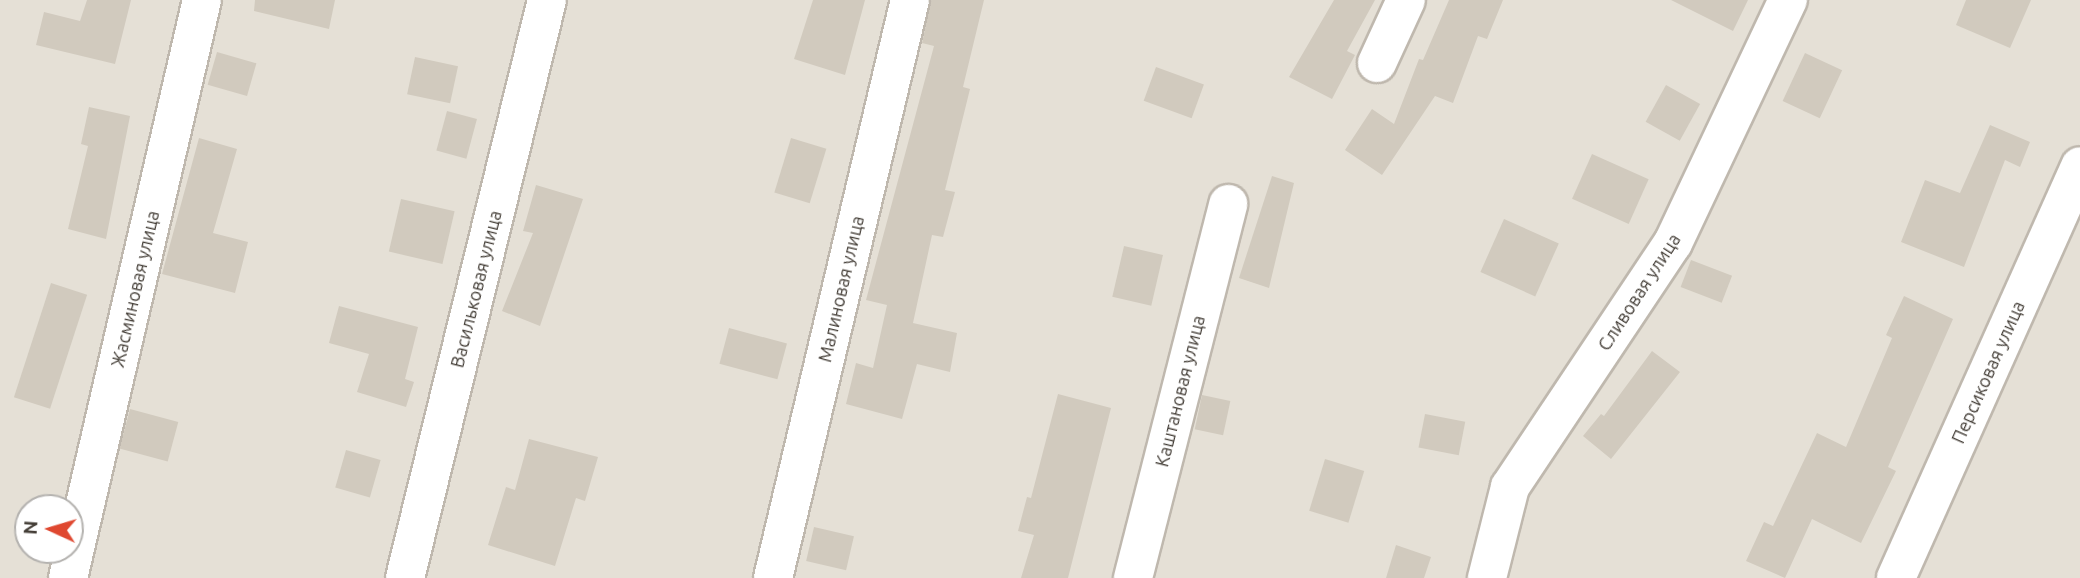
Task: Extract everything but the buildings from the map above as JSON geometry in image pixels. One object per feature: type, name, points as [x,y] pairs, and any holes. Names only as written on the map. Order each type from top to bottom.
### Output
[{"type":"street","name":"Жасминовая улица","points":[[68,578],[202,0]]},
{"type":"street","name":"Васильковая улица","points":[[405,578],[547,0]]},
{"type":"street","name":"Малиновая улица","points":[[773,578],[910,0]]},
{"type":"street","points":[[1377,63],[1406,0]]},
{"type":"street","name":"Сливовая улица","points":[[1487,578],[1510,487],[1673,243],[1788,0]]},
{"type":"street","name":"Персиковая улица","points":[[1896,578],[2080,166]]},
{"type":"street","name":"Каштановая улица","points":[[1133,578],[1227,204]]},
{"type":"shaded area","points":[[0,0],[2080,0],[2080,578],[0,578]]}]
